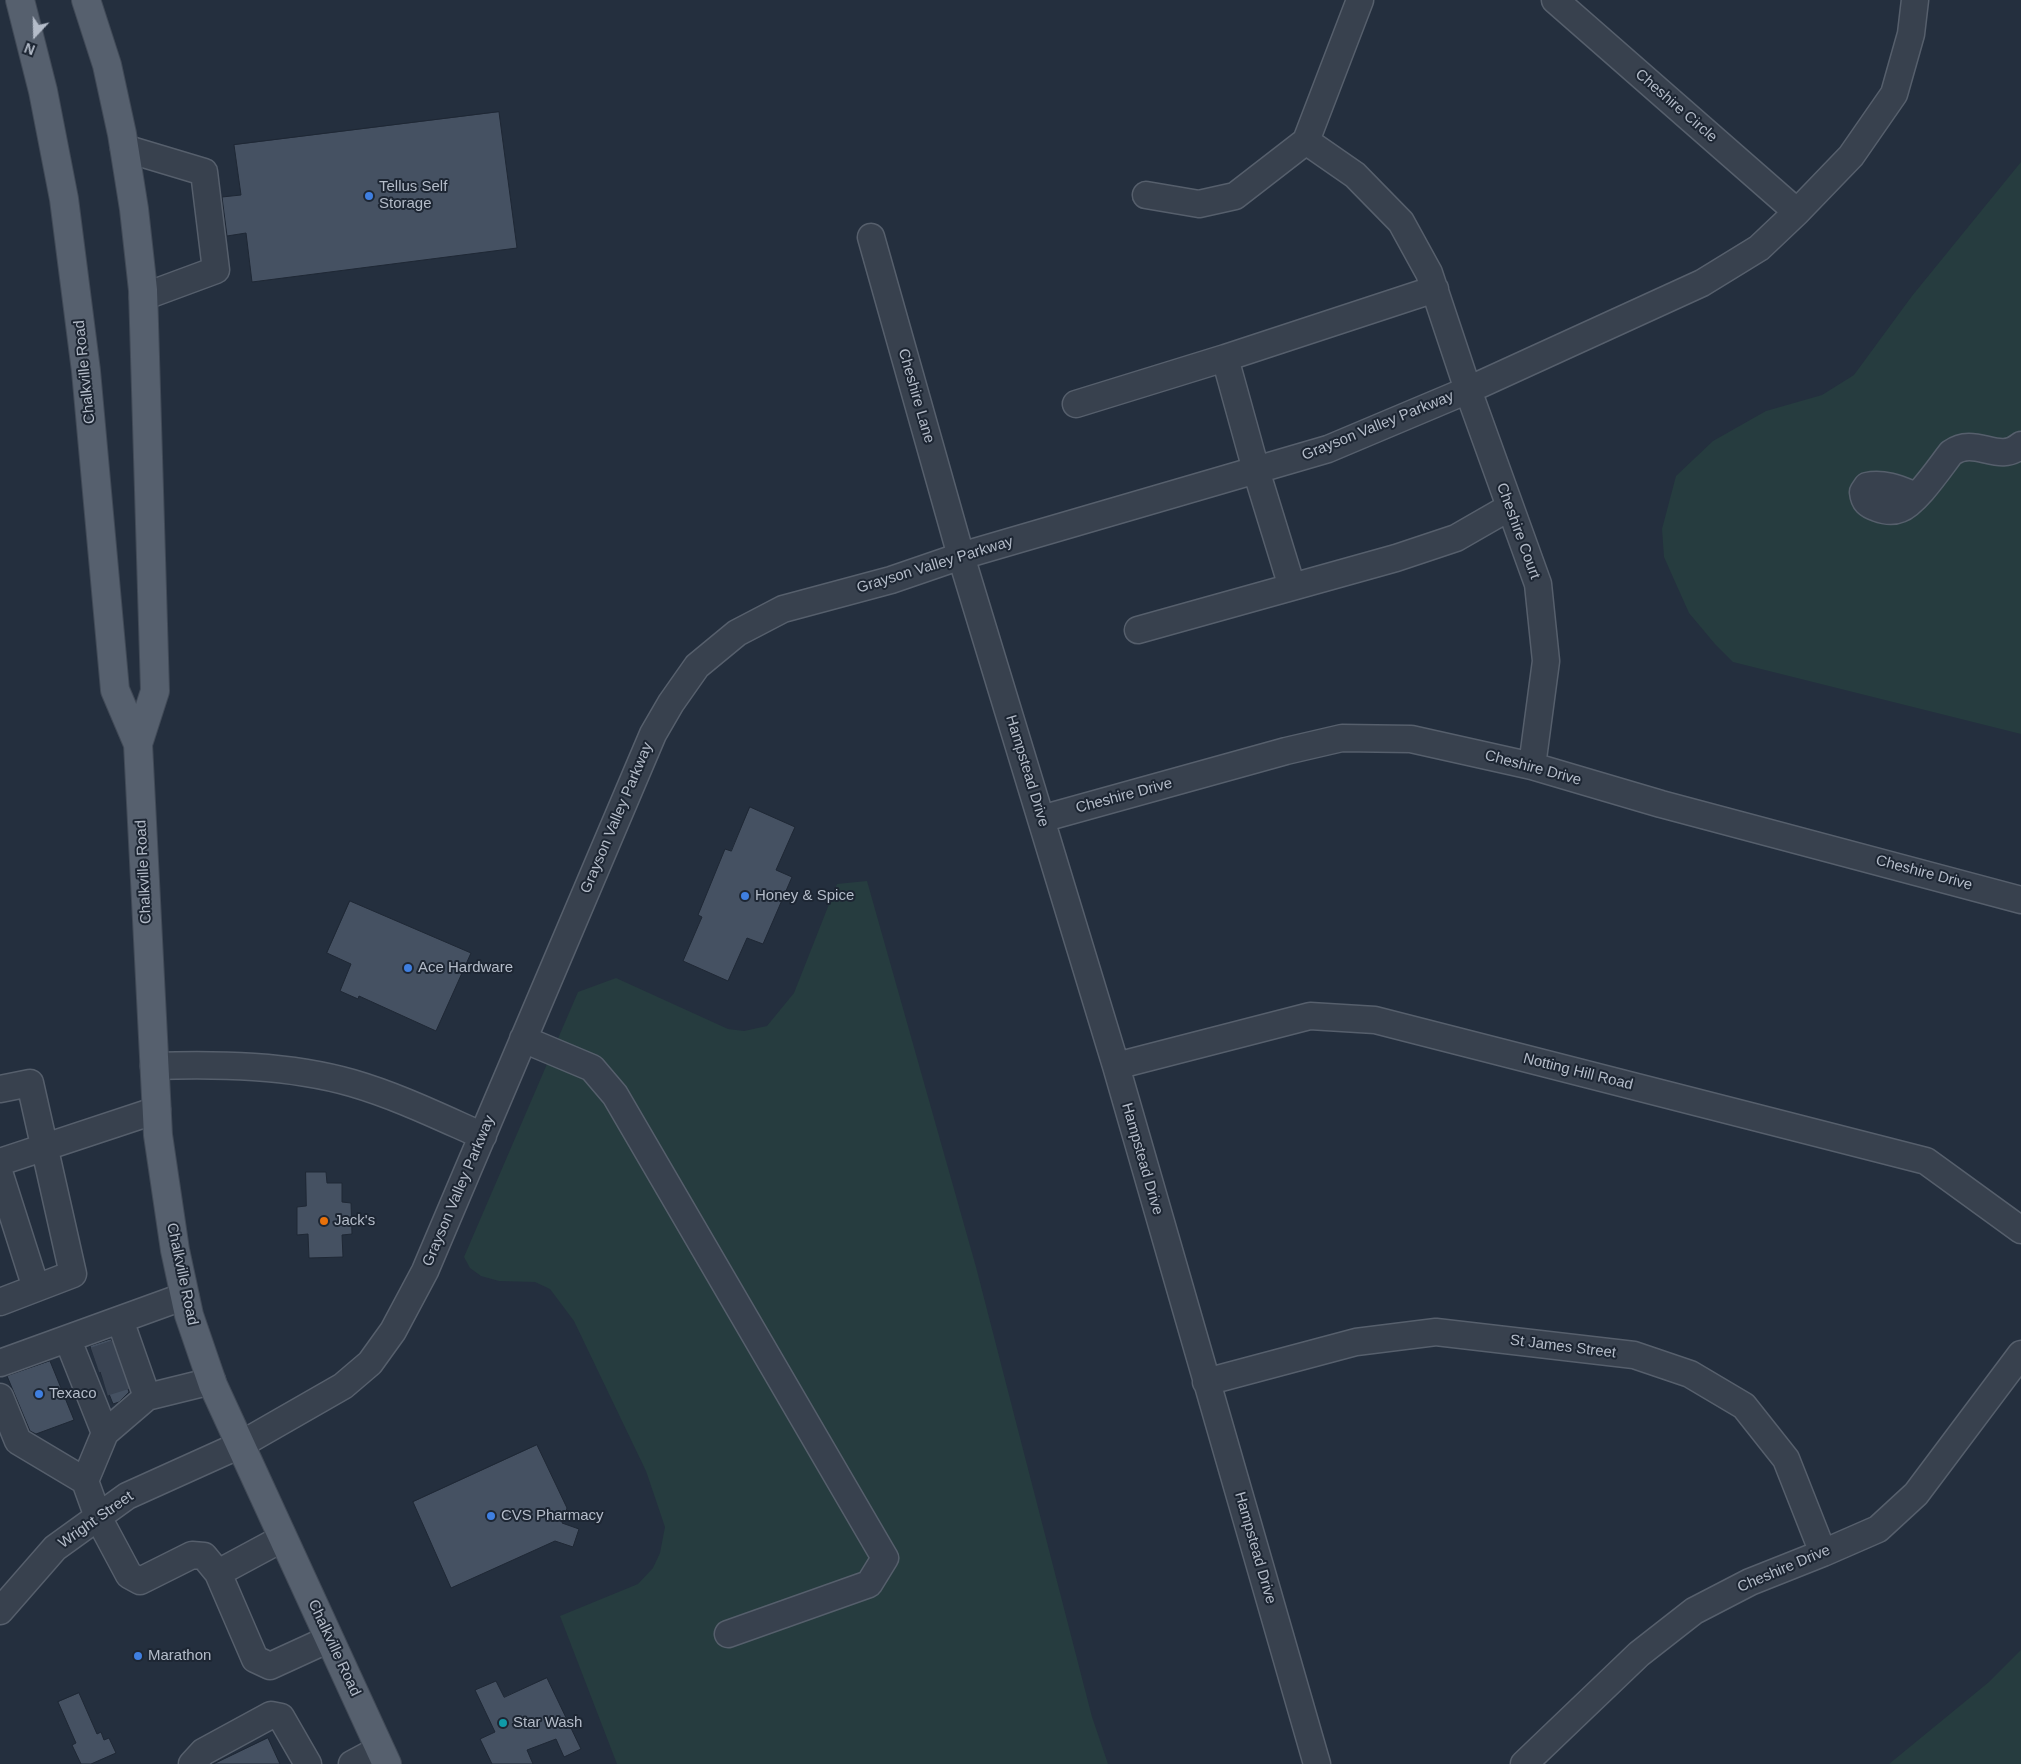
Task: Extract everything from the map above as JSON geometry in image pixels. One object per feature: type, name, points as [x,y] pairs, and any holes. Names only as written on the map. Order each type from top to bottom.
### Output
[{"type":"main road","name":"Chalkville Road","points":[[20,0],[43,91],[64,199],[86,371],[114,690],[138,744]]},
{"type":"main road","name":"Chalkville Road","points":[[86,0],[107,65],[124,148],[134,209],[143,298],[155,691],[138,744],[154,1066],[162,1166],[189,1315],[212,1381],[384,1756]]},
{"type":"street","points":[[1146,195],[1199,204],[1235,196],[1306,141],[1360,0]]},
{"type":"street","name":"Cheshire Circle","points":[[1555,0],[1797,212]]},
{"type":"street","name":"Grayson Valley Parkway","points":[[240,1445],[343,1386],[370,1363],[393,1331],[425,1271],[653,734],[671,703],[697,666],[737,634],[783,609],[891,580],[961,556],[1328,449],[1468,390],[1702,283],[1759,248],[1851,156],[1894,94],[1911,34],[1915,0]]},
{"type":"street","points":[[1306,141],[1355,175],[1401,222],[1430,273],[1468,390]]},
{"type":"street","points":[[124,148],[204,172],[216,270],[143,298]]},
{"type":"street","name":"Cheshire Lane","points":[[870,237],[961,556]]},
{"type":"street","points":[[1076,404],[1225,358],[1435,289]]},
{"type":"street","points":[[1225,358],[1256,470],[1292,587]]},
{"type":"street","name":"Cheshire Court","points":[[1468,390],[1538,584],[1546,661],[1532,766]]},
{"type":"street","points":[[1916,496],[1951,453],[1957,449],[1973,447],[2004,454],[2018,453]]},
{"type":"street","points":[[1138,630],[1396,558],[1456,538],[1510,507]]},
{"type":"street","name":"Hampstead Drive","points":[[961,556],[1116,1066],[1317,1764]]},
{"type":"street","name":"Cheshire Drive","points":[[1042,819],[1286,751],[1342,738],[1410,740],[1532,766],[1662,804],[2021,900]]},
{"type":"street","name":"Notting Hill Road","points":[[1116,1066],[1310,1016],[1375,1020],[1926,1161],[2021,1230]]},
{"type":"street","points":[[524,1038],[592,1068],[615,1095],[884,1558],[869,1584],[728,1634]]},
{"type":"street","points":[[154,1066],[267,1069],[302,1073],[343,1081],[393,1098],[483,1136]]},
{"type":"street","points":[[0,1089],[30,1083],[73,1274],[0,1302]]},
{"type":"street","points":[[0,1162],[157,1110]]},
{"type":"street","points":[[0,1175],[36,1288]]},
{"type":"street","points":[[0,1364],[185,1296]]},
{"type":"street","points":[[120,1320],[130,1361],[147,1397]]},
{"type":"street","name":"St James Street","points":[[1206,1382],[1356,1342],[1436,1332],[1634,1355],[1690,1374],[1744,1406],[1786,1459],[1823,1553]]},
{"type":"street","points":[[68,1340],[91,1375],[105,1433]]},
{"type":"street","name":"Cheshire Drive","points":[[1524,1764],[1639,1654],[1694,1611],[1750,1582],[1878,1529],[1916,1494],[2021,1354]]},
{"type":"street","points":[[85,1481],[105,1433],[147,1397],[212,1381]]},
{"type":"street","points":[[0,1397],[18,1441],[85,1481],[98,1517],[129,1574],[140,1581],[192,1555],[204,1556],[218,1573],[255,1659],[270,1666],[329,1639]]},
{"type":"street","name":"Wright Street","points":[[0,1611],[55,1548],[127,1496],[240,1445]]},
{"type":"street","points":[[218,1573],[283,1538]]},
{"type":"street","points":[[192,1764],[203,1752],[271,1715],[281,1717],[308,1764]]},
{"type":"street","points":[[352,1764],[384,1756]]},
{"type":"green space","points":[[2021,162],[2021,734],[1733,662],[1689,613],[1664,557],[1662,529],[1676,476],[1713,441],[1766,411],[1822,395],[1854,375],[1912,296]]},
{"type":"green space","points":[[867,881],[976,1267],[1092,1717],[1108,1764],[617,1764],[560,1616],[638,1584],[653,1568],[660,1553],[665,1527],[646,1471],[574,1321],[550,1289],[535,1282],[499,1281],[481,1276],[470,1268],[464,1257],[578,992],[616,978],[728,1029],[744,1031],[767,1026],[794,993],[837,884]]},
{"type":"green space","points":[[2021,1650],[2021,1764],[1889,1764],[1989,1682]]},
{"type":"building","name":"Tellus Self Storage","points":[[499,112],[517,248],[252,282],[246,233],[227,236],[222,197],[241,195],[234,145]]},
{"type":"building","name":"Honey & Spice","points":[[750,807],[795,827],[776,870],[792,877],[763,944],[747,938],[728,981],[683,961],[702,917],[698,915],[725,849],[731,851]]},
{"type":"building","name":"Ace Hardware","points":[[350,901],[471,953],[436,1031],[359,996],[358,999],[340,991],[351,964],[327,953]]},
{"type":"building","name":"Jack's","points":[[306,1172],[326,1172],[327,1183],[342,1183],[342,1202],[351,1203],[352,1234],[342,1235],[343,1257],[309,1258],[308,1234],[297,1235],[297,1207],[306,1206]]},
{"type":"building","name":"Texaco","points":[[111,1339],[129,1392],[119,1402],[113,1404],[90,1346]]},
{"type":"building","name":"Texaco","points":[[50,1361],[74,1420],[36,1434],[30,1431],[7,1376]]},
{"type":"building","name":"CVS Pharmacy","points":[[537,1445],[567,1508],[562,1523],[579,1529],[573,1547],[555,1541],[451,1588],[413,1502]]},
{"type":"building","points":[[547,1678],[581,1749],[564,1757],[556,1739],[527,1750],[533,1764],[492,1764],[480,1739],[495,1732],[475,1690],[496,1681],[504,1697]]},
{"type":"building","points":[[79,1693],[97,1734],[101,1732],[104,1740],[109,1738],[116,1753],[91,1764],[81,1764],[72,1745],[76,1743],[58,1702]]},
{"type":"building","points":[[268,1738],[280,1764],[213,1764]]},
{"type":"tunnel","points":[[95,1360],[121,1351]]},
{"type":"tunnel","points":[[104,1383],[130,1375]]},
{"type":"place","name":"Tellus Self Storage","points":[[369,196]]},
{"type":"place","name":"Honey & Spice","points":[[745,896]]},
{"type":"place","name":"Ace Hardware","points":[[408,968]]},
{"type":"place","name":"Jack's","points":[[324,1221]]},
{"type":"place","name":"Texaco","points":[[39,1394]]},
{"type":"place","name":"CVS Pharmacy","points":[[491,1516]]},
{"type":"place","name":"Marathon","points":[[138,1656]]},
{"type":"place","name":"Star Wash","points":[[503,1723]]}]
